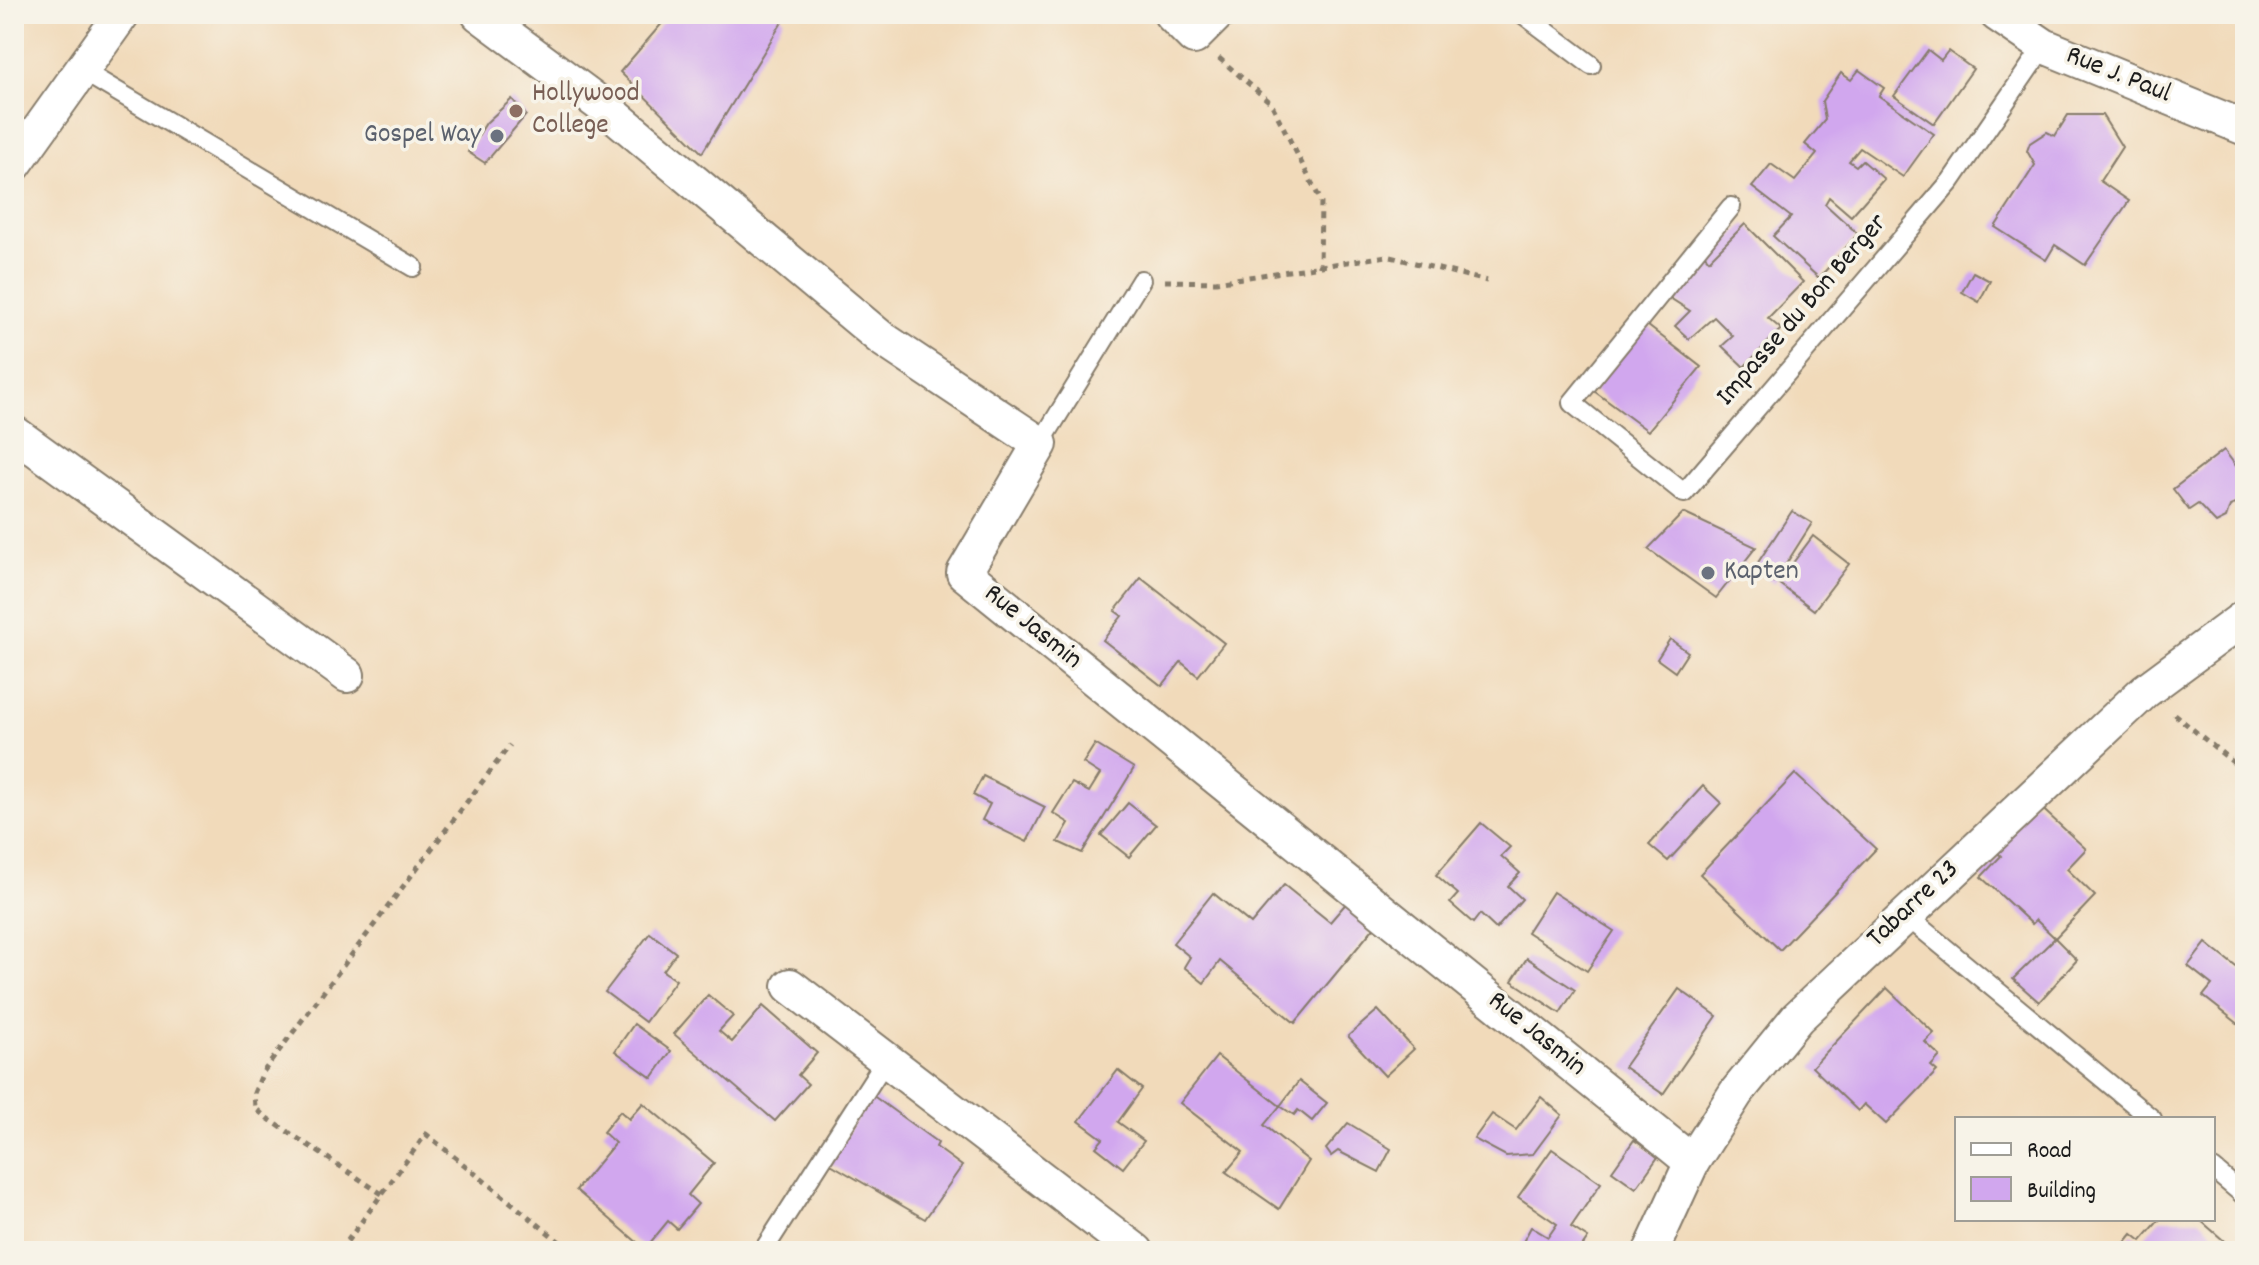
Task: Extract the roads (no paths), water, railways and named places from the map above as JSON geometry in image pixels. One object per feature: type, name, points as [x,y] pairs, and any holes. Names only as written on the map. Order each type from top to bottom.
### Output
[{"type":"street","points":[[14,165],[122,14]]},
{"type":"street","points":[[479,14],[608,110],[881,338],[1040,444]]},
{"type":"street","name":"Rue J. Paul","points":[[1997,14],[2044,46],[2245,128]]},
{"type":"street","points":[[14,433],[347,675]]},
{"type":"street","name":"Rue Jasmin","points":[[1040,444],[964,573],[1692,1162]]},
{"type":"street","name":"Tabarre 23","points":[[1651,1251],[1692,1162],[1736,1093],[1797,1018],[1904,914],[2145,691],[2245,617]]},
{"type":"street","points":[[790,986],[1136,1251]]},
{"type":"lane","points":[[1523,14],[1591,65]]},
{"type":"lane","name":"Impasse du Bon Berger","points":[[1731,207],[1572,403],[1684,493],[1951,181],[2044,46]]},
{"type":"lane","points":[[81,70],[413,267]]},
{"type":"lane","points":[[1040,444],[1141,280]]},
{"type":"lane","points":[[1904,914],[2150,1117]]},
{"type":"lane","points":[[763,1251],[885,1061]]},
{"type":"lane","points":[[2215,1171],[2245,1196]]},
{"type":"place","name":"Hollywood College","points":[[516,111]]},
{"type":"place","name":"Gospel Way","points":[[497,136]]},
{"type":"place","name":"Kapten","points":[[1708,573]]}]
